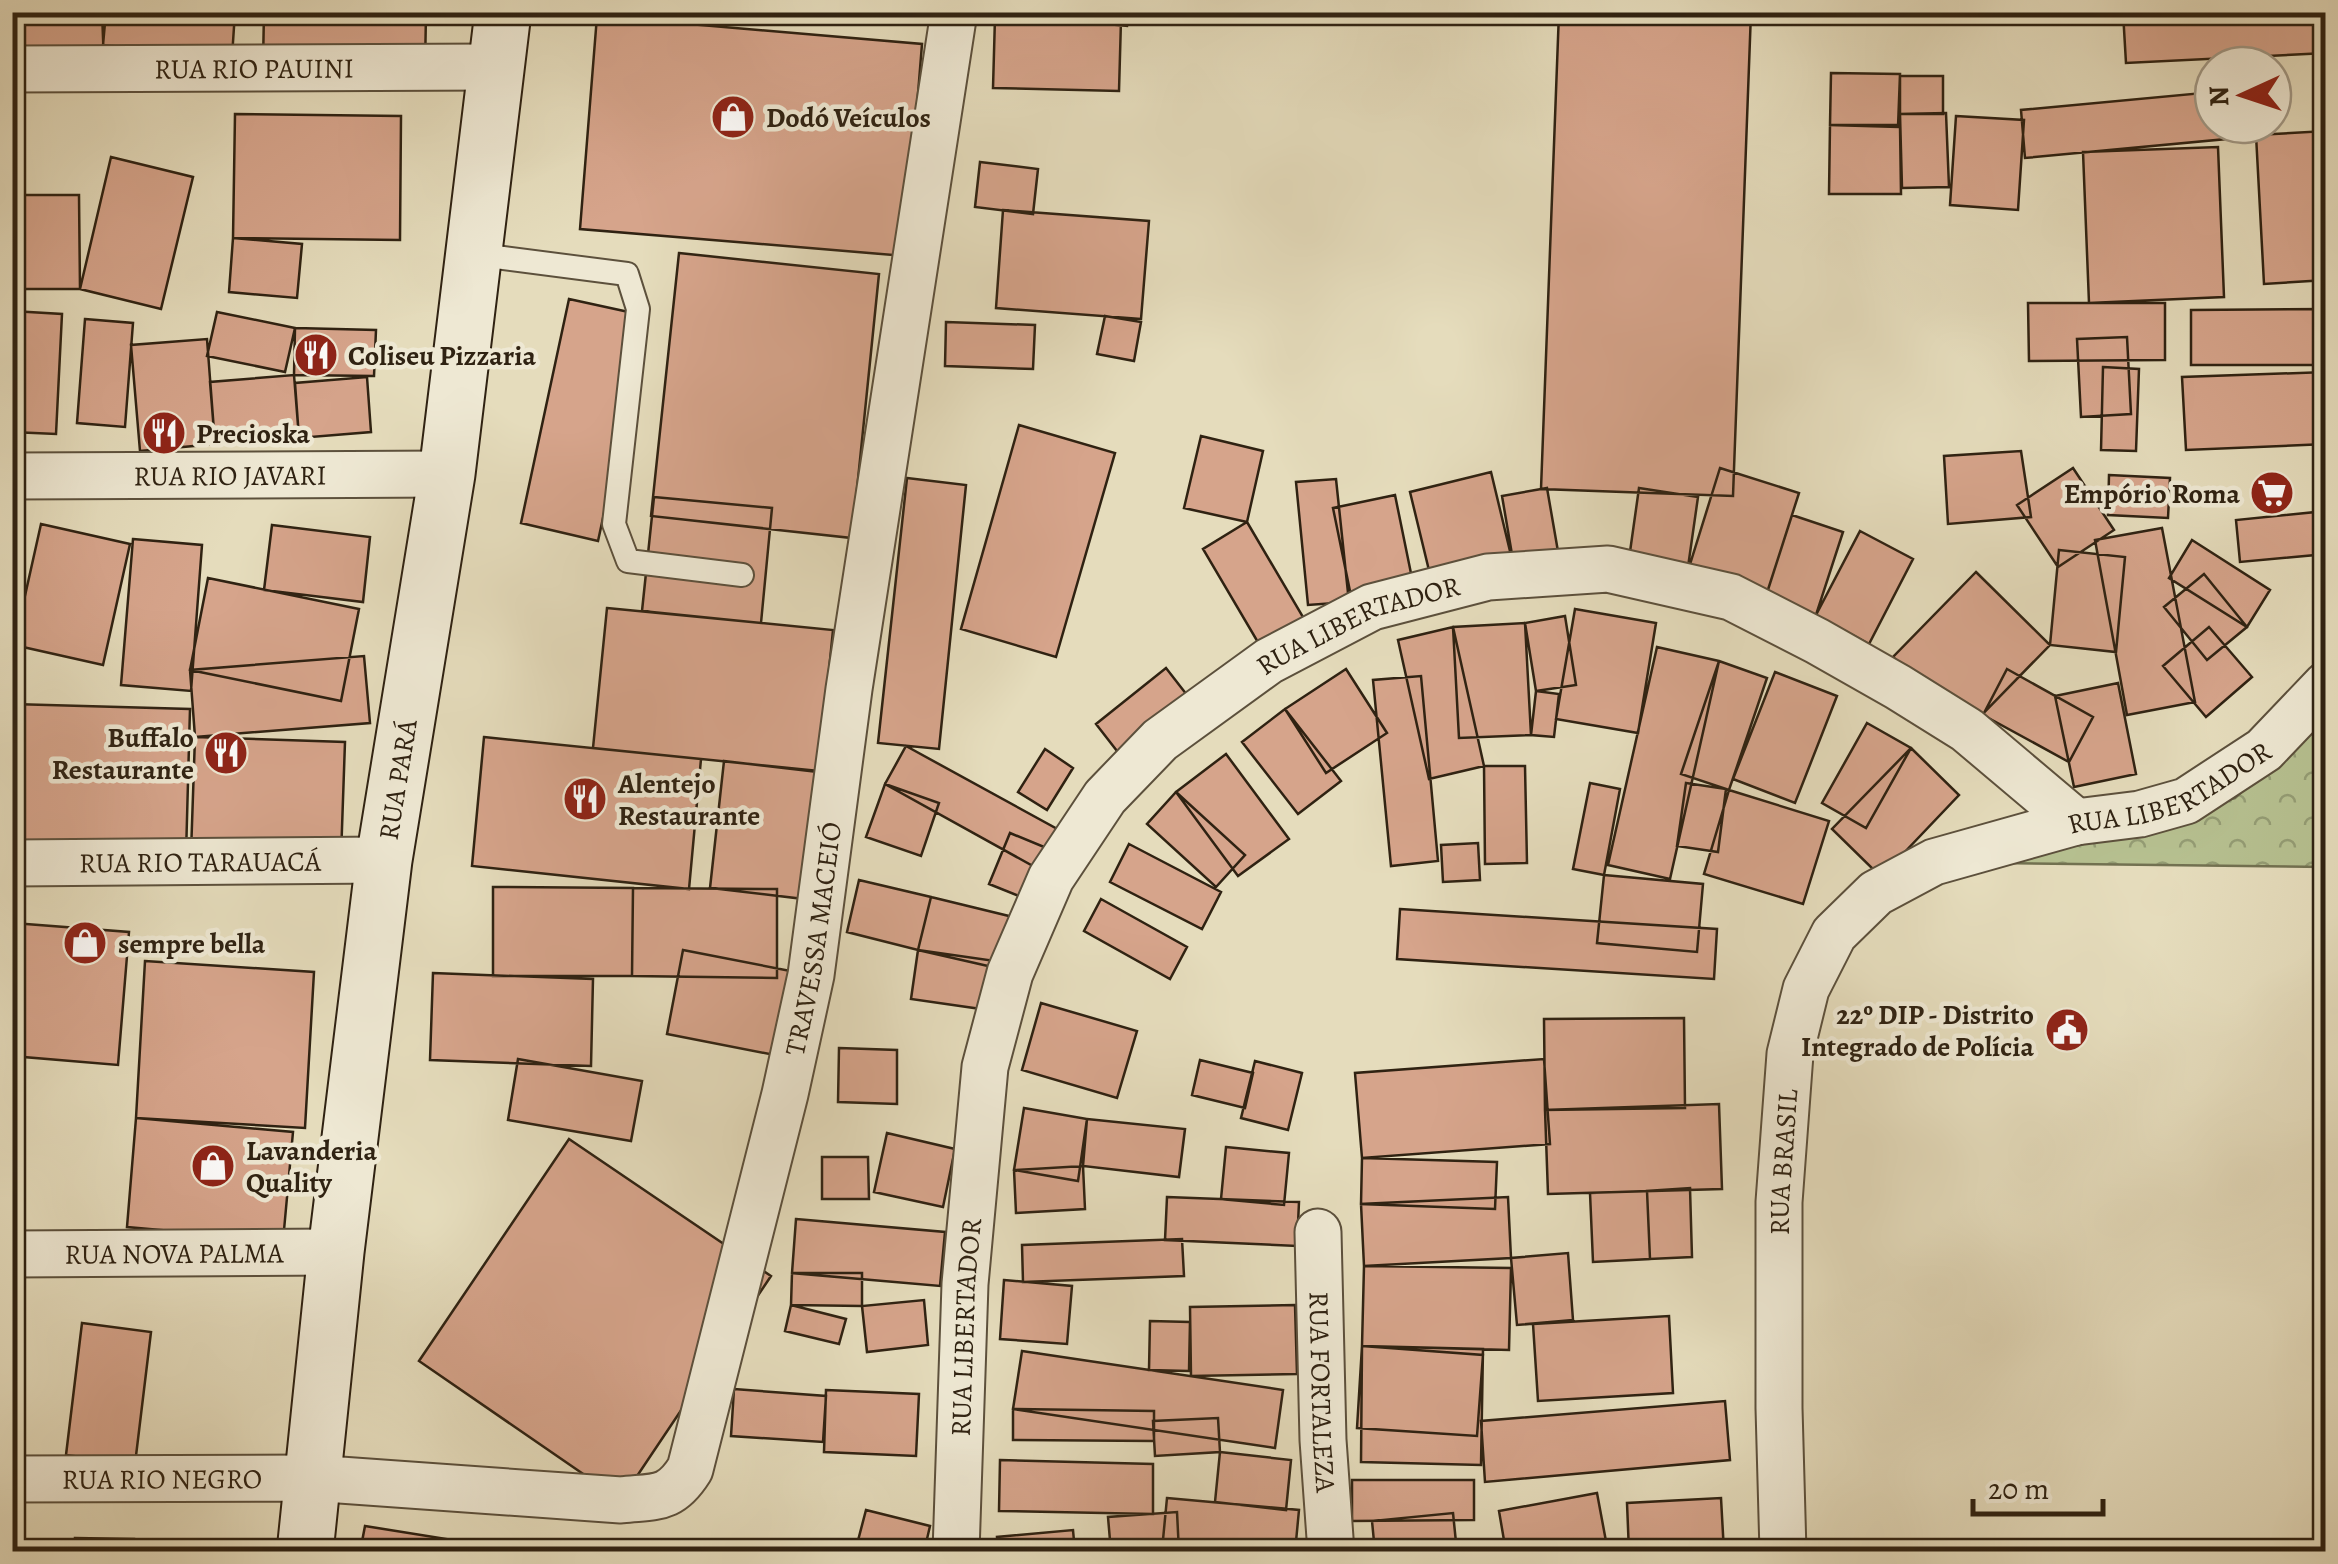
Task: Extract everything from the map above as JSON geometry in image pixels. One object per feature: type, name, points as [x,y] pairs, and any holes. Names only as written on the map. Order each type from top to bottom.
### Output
[{"type":"street","name":"RUA PARÁ","points":[[305,1552],[336,1252],[384,860],[448,474],[502,12]]},
{"type":"street","name":"TRAVESSA MACEIÓ","points":[[312,1478],[621,1500],[668,1494],[681,1484],[690,1469],[785,1094],[811,975],[849,689],[954,12]]},
{"type":"street","name":"RUA RIO PAUINI","points":[[12,68],[496,67]]},
{"type":"street","name":"RUA RIO JAVARI","points":[[12,476],[448,474]]},
{"type":"street","name":"RUA LIBERTADOR","points":[[956,1552],[965,1284],[985,1067],[1010,973],[1051,878],[1105,797],[1160,740],[1269,661],[1372,607],[1488,577],[1608,569],[1732,597],[1817,640],[1967,730],[2076,822],[2140,814],[2186,801],[2264,750],[2326,685]]},
{"type":"street","name":"RUA BRASIL","points":[[1783,1552],[1779,1202],[1790,1054],[1806,989],[1834,934],[1876,893],[1934,862],[2076,822]]},
{"type":"street","name":"RUA RIO TARAUACÁ","points":[[12,864],[384,860]]},
{"type":"street","name":"RUA FORTALEZA","points":[[1318,1232],[1323,1440],[1331,1552]]},
{"type":"street","name":"RUA NOVA PALMA","points":[[12,1254],[336,1252]]},
{"type":"street","name":"RUA RIO NEGRO","points":[[12,1479],[312,1478]]},
{"type":"lane","points":[[473,254],[627,274],[638,309],[614,524],[628,561],[742,576]]},
{"type":"green space","points":[[2325,714],[2325,867],[1996,863],[2235,798]]},
{"type":"building","points":[[12,12],[102,12],[104,63],[12,66]]},
{"type":"building","points":[[106,12],[235,12],[232,57],[103,45]]},
{"type":"building","points":[[264,12],[426,13],[425,68],[263,64]]},
{"type":"building","points":[[996,12],[1043,12],[1043,18],[995,17]]},
{"type":"building","points":[[1043,12],[1128,12],[1127,26],[1043,18]]},
{"type":"building","points":[[1559,12],[1751,12],[1733,496],[1541,489]]},
{"type":"building","points":[[2123,12],[2326,12],[2326,53],[2293,55],[2293,45],[2193,45],[2193,60],[2126,63]]},
{"type":"building","points":[[597,16],[922,44],[905,256],[580,229]]},
{"type":"building","points":[[995,17],[1121,20],[1119,91],[993,88]]},
{"type":"building","points":[[1831,73],[1900,74],[1898,127],[1830,125]]},
{"type":"building","points":[[1900,76],[1943,76],[1943,114],[1900,114]]},
{"type":"building","points":[[2193,94],[2193,142],[2025,158],[2021,110]]},
{"type":"building","points":[[1946,113],[1949,187],[1902,188],[1900,114]]},
{"type":"building","points":[[235,114],[401,116],[400,240],[233,238]]},
{"type":"building","points":[[1956,116],[2024,120],[2018,210],[1950,205]]},
{"type":"building","points":[[1830,125],[1900,125],[1901,194],[1829,194]]},
{"type":"building","points":[[2326,131],[2326,280],[2264,284],[2257,145],[2293,145],[2293,133]]},
{"type":"building","points":[[2218,147],[2224,297],[2089,303],[2083,152]]},
{"type":"building","points":[[111,157],[193,177],[161,309],[80,289]]},
{"type":"building","points":[[980,162],[1038,169],[1033,214],[975,207]]},
{"type":"building","points":[[12,195],[79,195],[80,289],[12,289]]},
{"type":"building","points":[[1003,210],[1149,221],[1141,319],[996,308]]},
{"type":"building","points":[[233,238],[302,244],[297,298],[229,292]]},
{"type":"building","points":[[679,253],[879,274],[852,538],[651,516]]},
{"type":"building","points":[[569,299],[647,316],[598,541],[521,523]]},
{"type":"building","points":[[2028,303],[2165,303],[2165,360],[2029,361]]},
{"type":"building","points":[[2326,309],[2326,365],[2191,365],[2191,310]]},
{"type":"building","points":[[12,311],[62,314],[56,434],[12,432]]},
{"type":"building","points":[[217,312],[295,328],[285,372],[207,356]]},
{"type":"building","points":[[1105,316],[1141,322],[1134,361],[1097,354]]},
{"type":"building","points":[[85,319],[133,323],[125,427],[77,423]]},
{"type":"building","points":[[946,322],[1035,325],[1033,369],[945,366]]},
{"type":"building","points":[[295,328],[376,330],[374,376],[294,375]]},
{"type":"building","points":[[2127,337],[2131,414],[2081,417],[2077,339]]},
{"type":"building","points":[[207,339],[215,444],[140,451],[131,345]]},
{"type":"building","points":[[2103,367],[2139,369],[2136,451],[2101,450]]},
{"type":"building","points":[[2326,372],[2326,444],[2186,450],[2182,377]]},
{"type":"building","points":[[294,375],[299,438],[215,444],[210,382]]},
{"type":"building","points":[[367,377],[371,432],[299,438],[295,383]]},
{"type":"building","points":[[1019,425],[1115,453],[1056,657],[961,629]]},
{"type":"building","points":[[1201,436],[1263,451],[1247,522],[1184,508]]},
{"type":"building","points":[[2021,451],[2031,517],[1948,524],[1944,456]]},
{"type":"building","points":[[1720,468],[1799,493],[1765,599],[1687,574]]},
{"type":"building","points":[[2073,468],[2114,530],[2058,567],[2017,505]]},
{"type":"building","points":[[1491,472],[1515,572],[1434,591],[1410,492]]},
{"type":"building","points":[[2109,475],[2170,478],[2168,518],[2108,515]]},
{"type":"building","points":[[907,478],[966,485],[939,749],[878,743]]},
{"type":"building","points":[[1336,479],[1349,602],[1308,605],[1296,482]]},
{"type":"building","points":[[1547,488],[1560,563],[1515,572],[1502,496]]},
{"type":"building","points":[[1639,488],[1698,497],[1687,574],[1628,566]]},
{"type":"building","points":[[1395,495],[1414,588],[1352,601],[1333,508]]},
{"type":"building","points":[[654,497],[772,508],[761,623],[642,611]]},
{"type":"building","points":[[2326,511],[2326,554],[2240,562],[2236,520]]},
{"type":"building","points":[[1792,515],[1843,532],[1816,615],[1765,599]]},
{"type":"building","points":[[1247,522],[1313,634],[1269,661],[1203,549]]},
{"type":"building","points":[[41,524],[130,544],[103,665],[14,645]]},
{"type":"building","points":[[272,525],[370,537],[363,602],[264,590]]},
{"type":"building","points":[[2162,528],[2195,702],[2127,715],[2095,540]]},
{"type":"building","points":[[1860,531],[1913,559],[1869,644],[1816,615]]},
{"type":"building","points":[[133,539],[202,545],[191,691],[121,685]]},
{"type":"building","points":[[2192,540],[2270,590],[2247,627],[2169,578]]},
{"type":"building","points":[[2059,550],[2125,557],[2116,652],[2050,645]]},
{"type":"building","points":[[1976,572],[2050,645],[1967,730],[1893,657]]},
{"type":"building","points":[[2204,574],[2247,627],[2207,660],[2164,607]]},
{"type":"building","points":[[208,578],[359,609],[341,701],[190,670]]},
{"type":"building","points":[[607,608],[833,630],[819,771],[593,748]]},
{"type":"building","points":[[1575,609],[1656,623],[1638,733],[1556,719]]},
{"type":"building","points":[[1565,616],[1576,685],[1536,691],[1525,623]]},
{"type":"building","points":[[1525,623],[1531,735],[1459,738],[1453,627]]},
{"type":"building","points":[[1453,627],[1484,766],[1429,779],[1398,640]]},
{"type":"building","points":[[2209,627],[2252,677],[2206,717],[2163,666]]},
{"type":"building","points":[[1657,647],[1719,661],[1670,879],[1608,865]]},
{"type":"building","points":[[364,656],[370,723],[195,737],[190,670]]},
{"type":"building","points":[[1719,661],[1767,678],[1729,790],[1681,774]]},
{"type":"building","points":[[1166,668],[1194,704],[1124,760],[1096,724]]},
{"type":"building","points":[[1346,669],[1387,733],[1326,773],[1285,709]]},
{"type":"building","points":[[2007,669],[2093,717],[2069,762],[1983,715]]},
{"type":"building","points":[[1775,672],[1837,696],[1795,803],[1733,779]]},
{"type":"building","points":[[1421,676],[1438,861],[1391,866],[1373,680]]},
{"type":"building","points":[[2118,683],[2136,774],[2074,787],[2055,696]]},
{"type":"building","points":[[1536,691],[1559,694],[1554,737],[1531,735]]},
{"type":"building","points":[[12,704],[190,709],[186,855],[12,851]]},
{"type":"building","points":[[1285,709],[1341,781],[1298,814],[1242,742]]},
{"type":"building","points":[[1867,723],[1911,748],[1866,828],[1822,803]]},
{"type":"building","points":[[195,737],[345,742],[341,857],[191,853]]},
{"type":"building","points":[[484,737],[701,759],[689,889],[472,866]]},
{"type":"building","points":[[906,746],[1081,842],[1060,881],[885,784]]},
{"type":"building","points":[[1911,748],[1959,795],[1881,877],[1832,829]]},
{"type":"building","points":[[1045,749],[1073,768],[1047,810],[1018,792]]},
{"type":"building","points":[[1226,754],[1289,839],[1238,876],[1176,792]]},
{"type":"building","points":[[724,761],[818,772],[804,899],[710,888]]},
{"type":"building","points":[[1484,766],[1525,766],[1527,863],[1485,864]]},
{"type":"building","points":[[1590,783],[1620,789],[1604,875],[1573,869]]},
{"type":"building","points":[[1686,783],[1726,789],[1718,852],[1677,846]]},
{"type":"building","points":[[885,784],[939,803],[921,856],[866,837]]},
{"type":"building","points":[[1729,790],[1829,821],[1803,904],[1704,874]]},
{"type":"building","points":[[1176,792],[1245,855],[1216,887],[1147,824]]},
{"type":"building","points":[[1010,833],[1061,854],[1041,905],[989,884]]},
{"type":"building","points":[[1478,843],[1480,880],[1443,882],[1441,845]]},
{"type":"building","points":[[1129,844],[1221,892],[1202,929],[1110,882]]},
{"type":"building","points":[[1604,875],[1703,884],[1697,952],[1597,943]]},
{"type":"building","points":[[859,880],[931,897],[918,950],[847,932]]},
{"type":"building","points":[[493,887],[633,888],[632,976],[493,976]]},
{"type":"building","points":[[633,888],[777,889],[777,978],[632,976]]},
{"type":"building","points":[[931,897],[1013,917],[1001,969],[918,950]]},
{"type":"building","points":[[1101,899],[1187,947],[1170,979],[1084,931]]},
{"type":"building","points":[[1400,909],[1717,929],[1714,979],[1397,959]]},
{"type":"building","points":[[13,923],[129,932],[118,1065],[12,1056]]},
{"type":"building","points":[[683,950],[811,975],[795,1059],[667,1034]]},
{"type":"building","points":[[918,950],[1002,962],[995,1011],[911,999]]},
{"type":"building","points":[[145,961],[314,972],[305,1128],[136,1118]]},
{"type":"building","points":[[433,973],[593,979],[591,1066],[430,1060]]},
{"type":"building","points":[[1041,1003],[1137,1031],[1117,1098],[1022,1070]]},
{"type":"building","points":[[1684,1018],[1685,1108],[1545,1110],[1544,1019]]},
{"type":"building","points":[[839,1048],[897,1050],[897,1104],[838,1102]]},
{"type":"building","points":[[518,1059],[642,1081],[631,1141],[508,1120]]},
{"type":"building","points":[[1544,1059],[1550,1144],[1362,1158],[1355,1073]]},
{"type":"building","points":[[1200,1060],[1253,1073],[1245,1108],[1192,1095]]},
{"type":"building","points":[[1255,1061],[1302,1073],[1288,1130],[1241,1118]]},
{"type":"building","points":[[1719,1104],[1722,1189],[1548,1194],[1545,1110]]},
{"type":"building","points":[[1024,1108],[1087,1119],[1078,1181],[1014,1170]]},
{"type":"building","points":[[136,1118],[293,1132],[283,1241],[127,1227]]},
{"type":"building","points":[[1087,1119],[1185,1129],[1179,1177],[1083,1166]]},
{"type":"building","points":[[887,1133],[955,1149],[943,1207],[874,1192]]},
{"type":"building","points":[[569,1139],[771,1276],[621,1500],[419,1361]]},
{"type":"building","points":[[1226,1147],[1289,1153],[1284,1205],[1221,1199]]},
{"type":"building","points":[[822,1157],[868,1157],[869,1199],[822,1199]]},
{"type":"building","points":[[1362,1158],[1497,1162],[1495,1209],[1361,1204]]},
{"type":"building","points":[[1083,1166],[1085,1209],[1016,1213],[1014,1170]]},
{"type":"building","points":[[1690,1188],[1692,1257],[1650,1259],[1647,1191]]},
{"type":"building","points":[[1647,1191],[1650,1259],[1593,1262],[1590,1193]]},
{"type":"building","points":[[1167,1197],[1299,1202],[1297,1246],[1165,1240]]},
{"type":"building","points":[[1508,1197],[1511,1258],[1364,1266],[1361,1204]]},
{"type":"building","points":[[796,1219],[945,1232],[940,1286],[792,1273]]},
{"type":"building","points":[[1182,1239],[1184,1276],[1023,1282],[1022,1245]]},
{"type":"building","points":[[1568,1253],[1573,1320],[1517,1325],[1511,1258]]},
{"type":"building","points":[[1364,1266],[1511,1268],[1509,1350],[1362,1346]]},
{"type":"building","points":[[792,1273],[862,1273],[862,1306],[791,1305]]},
{"type":"building","points":[[1004,1280],[1072,1286],[1067,1344],[1000,1339]]},
{"type":"building","points":[[924,1300],[928,1345],[867,1352],[862,1306]]},
{"type":"building","points":[[791,1305],[846,1319],[839,1344],[785,1331]]},
{"type":"building","points":[[1295,1305],[1297,1374],[1191,1376],[1190,1307]]},
{"type":"building","points":[[1669,1316],[1673,1393],[1538,1401],[1533,1324]]},
{"type":"building","points":[[1150,1321],[1190,1322],[1189,1371],[1149,1370]]},
{"type":"building","points":[[82,1323],[151,1332],[135,1464],[66,1455]]},
{"type":"building","points":[[12,1324],[21,1324],[14,1458],[12,1458]]},
{"type":"building","points":[[1362,1346],[1483,1349],[1481,1465],[1361,1462]]},
{"type":"building","points":[[1362,1346],[1483,1355],[1477,1436],[1357,1428]]},
{"type":"building","points":[[1022,1351],[1283,1390],[1275,1448],[1013,1409]]},
{"type":"building","points":[[734,1389],[826,1396],[823,1442],[731,1436]]},
{"type":"building","points":[[826,1390],[919,1394],[916,1456],[824,1452]]},
{"type":"building","points":[[1725,1401],[1730,1460],[1485,1482],[1481,1421]]},
{"type":"building","points":[[1013,1409],[1154,1411],[1154,1441],[1013,1440]]},
{"type":"building","points":[[1218,1418],[1220,1452],[1155,1456],[1153,1421]]},
{"type":"building","points":[[1220,1452],[1291,1460],[1286,1510],[1215,1502]]},
{"type":"building","points":[[1000,1460],[1153,1464],[1153,1514],[999,1511]]},
{"type":"building","points":[[1352,1480],[1474,1480],[1474,1520],[1352,1521]]},
{"type":"building","points":[[1597,1493],[1608,1552],[1506,1552],[1499,1511]]},
{"type":"building","points":[[1167,1498],[1299,1510],[1295,1552],[1162,1550]]},
{"type":"building","points":[[1721,1498],[1724,1552],[1629,1552],[1627,1503]]},
{"type":"building","points":[[866,1510],[930,1526],[924,1552],[855,1552]]},
{"type":"building","points":[[1177,1512],[1179,1552],[1111,1552],[1108,1517]]},
{"type":"building","points":[[1453,1513],[1457,1552],[1375,1552],[1372,1521]]},
{"type":"building","points":[[365,1526],[527,1552],[360,1552]]},
{"type":"building","points":[[1073,1530],[1075,1552],[998,1552],[997,1537]]},
{"type":"building","points":[[75,1538],[134,1539],[134,1552],[75,1552]]},
{"type":"building","points":[[1202,1546],[1293,1551],[1293,1552],[1202,1552]]},
{"type":"place","name":"Dodó Veículos","points":[[733,117]]},
{"type":"place","name":"Coliseu Pizzaria","points":[[316,355]]},
{"type":"place","name":"Precioska","points":[[164,433]]},
{"type":"place","name":"Empório Roma","points":[[2272,493]]},
{"type":"place","name":"Buffalo Restaurante","points":[[226,753]]},
{"type":"place","name":"Alentejo Restaurante","points":[[585,799]]},
{"type":"place","name":"sempre bella","points":[[85,943]]},
{"type":"place","name":"22º DIP - Distrito Integrado de Polícia","points":[[2067,1030]]},
{"type":"place","name":"Lavanderia Quality","points":[[213,1166]]}]
